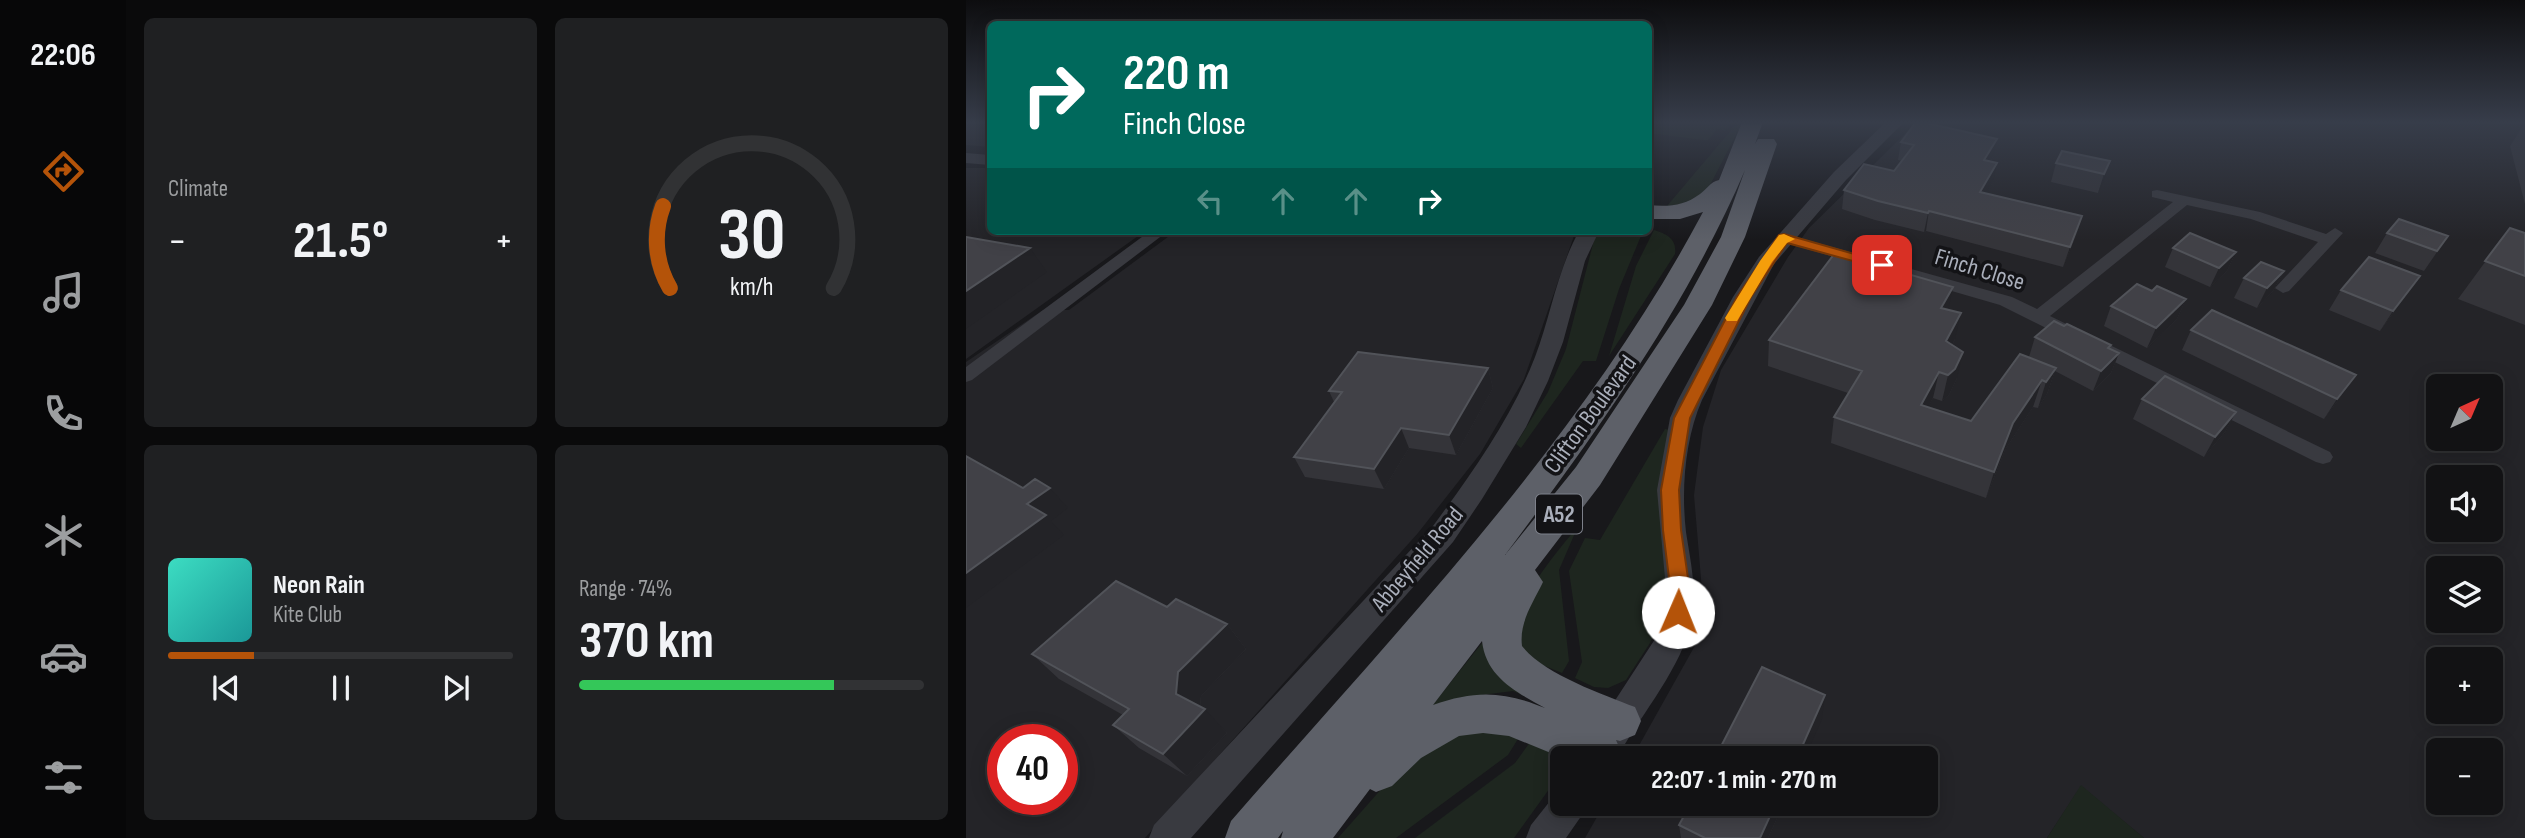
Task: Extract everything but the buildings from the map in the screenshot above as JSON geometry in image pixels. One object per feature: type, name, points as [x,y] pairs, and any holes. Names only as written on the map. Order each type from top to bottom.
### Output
[{"type":"highway","name":"Clifton Boulevard","points":[[1248,838],[1496,543],[1631,359],[1670,296],[1739,161]]},
{"type":"highway","name":"Clifton Boulevard","points":[[1304,838],[1588,476],[1698,305],[1732,237],[1761,161]]},
{"type":"highway","points":[[1652,212],[1679,213],[1698,207],[1716,193],[1738,165]]},
{"type":"highway","points":[[1652,224],[1671,229],[1680,239],[1670,296]]},
{"type":"highway","points":[[1588,476],[1511,604],[1504,622],[1502,643],[1507,661],[1573,701],[1606,744]]},
{"type":"highway","points":[[1314,838],[1398,750],[1440,722],[1461,714],[1485,712],[1536,722],[1606,744]]},
{"type":"street","points":[[1606,744],[1671,641],[1678,612],[1679,578],[1670,490],[1682,418],[1744,297],[1784,238],[1855,161]]},
{"type":"street","points":[[2157,194],[2332,236],[2283,288]]},
{"type":"street","name":"Finch Close","points":[[2039,316],[2184,200]]},
{"type":"street","points":[[966,376],[1155,235]]},
{"type":"street","name":"Abbeyfield Road","points":[[1167,838],[1443,534],[1515,424],[1534,386],[1546,358],[1576,260],[1587,235]]},
{"type":"street","name":"Finch Close","points":[[1784,238],[2006,301],[2323,457]]},
{"type":"street","points":[[1544,838],[1560,816]]},
{"type":"shaded area","points":[[1705,161],[1722,161],[1708,189],[1691,203],[1667,206]]},
{"type":"shaded area","points":[[1877,161],[2525,161],[2525,838],[2144,838],[2081,786],[2047,838],[1585,838],[1598,816],[1938,816],[1938,746],[1639,746],[1697,642],[1703,603],[1694,495],[1703,427],[1721,370],[1788,257],[1809,228]]},
{"type":"shaded area","points":[[966,168],[987,168],[987,235],[1139,235],[966,359]]},
{"type":"shaded area","points":[[1654,230],[1670,238],[1675,254],[1609,356],[1636,266]]},
{"type":"shaded area","points":[[1171,235],[1574,235],[1524,379],[1480,454],[1418,533],[1145,838],[966,838],[966,362],[1043,310],[1069,310]]},
{"type":"shaded area","points":[[1641,235],[1619,289],[1596,361],[1583,361],[1521,448],[1516,444],[1548,392],[1566,349],[1595,236]]},
{"type":"shaded area","points":[[1665,429],[1675,431],[1666,603],[1650,643],[1626,680],[1608,688],[1594,687],[1575,678],[1582,662],[1569,571],[1585,538],[1600,540]]},
{"type":"shaded area","points":[[1578,526],[1559,570],[1569,661],[1562,673],[1528,657],[1519,642],[1518,625],[1532,588]]},
{"type":"shaded area","points":[[1490,633],[1541,703],[1513,691],[1458,698],[1431,707]]},
{"type":"shaded area","points":[[1441,729],[1521,734],[1508,755],[1396,838],[1338,838],[1415,751]]},
{"type":"shaded area","points":[[1538,731],[1552,746],[1550,788],[1514,838],[1415,838],[1515,763]]},
{"type":"shaded area","points":[[2081,785],[2144,838],[2047,838]]},
{"type":"slow traffic","points":[[1732,318],[1766,261],[1784,238],[1789,239]]},
{"type":"route","points":[[1678,612],[1679,578],[1670,490],[1682,418],[1744,297],[1784,238],[1882,265]]}]
